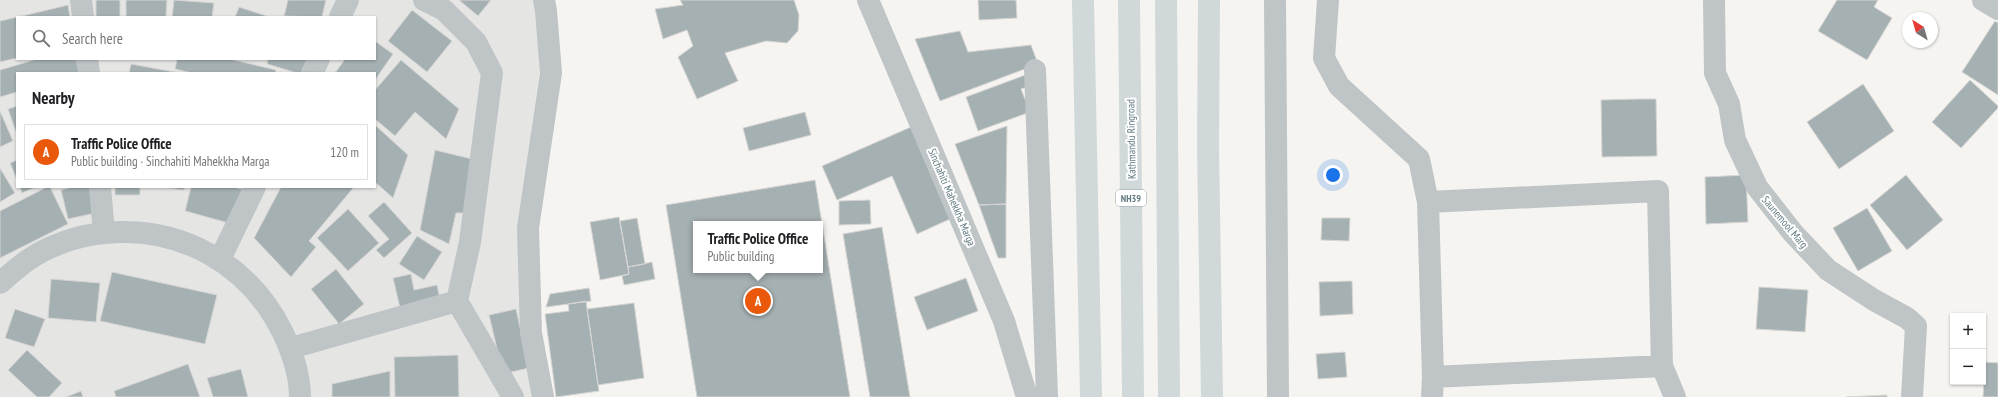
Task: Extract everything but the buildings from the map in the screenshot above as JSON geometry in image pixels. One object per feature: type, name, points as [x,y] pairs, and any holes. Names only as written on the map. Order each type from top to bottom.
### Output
[{"type":"main road","points":[[1083,0],[1091,397]]},
{"type":"main road","name":"Kathmandu Ringroad","points":[[1129,0],[1134,397]]},
{"type":"main road","points":[[1166,0],[1170,397]]},
{"type":"main road","points":[[1209,0],[1208,147],[1212,397]]},
{"type":"street","points":[[82,0],[83,16]]},
{"type":"street","points":[[340,16],[348,0]]},
{"type":"street","points":[[424,0],[444,10],[476,42],[492,74],[470,242],[457,301],[513,397]]},
{"type":"street","points":[[543,397],[531,332],[528,228],[551,73],[544,0]]},
{"type":"street","name":"Sinchahiti Mahekkha Marga","points":[[868,0],[1004,321],[1027,397]]},
{"type":"street","points":[[1275,0],[1278,397]]},
{"type":"street","points":[[1328,0],[1324,58],[1339,86],[1419,159],[1428,202],[1433,387],[1662,366]]},
{"type":"street","name":"Saunemool Marg","points":[[1714,0],[1715,73],[1729,104],[1735,140],[1757,187],[1793,233],[1828,270],[1874,300],[1907,318],[1916,326],[1912,397]]},
{"type":"street","points":[[1983,0],[1998,9]]},
{"type":"street","points":[[87,60],[89,72]]},
{"type":"street","points":[[312,72],[318,60]]},
{"type":"street","points":[[1035,70],[1047,397]]},
{"type":"street","points":[[100,188],[104,233]]},
{"type":"street","points":[[220,259],[255,188]]},
{"type":"street","points":[[1428,202],[1658,191],[1662,366],[1674,397]]},
{"type":"street","points":[[0,283],[29,260],[65,242],[104,233],[144,232],[184,241],[220,259],[250,283],[274,314],[291,348],[300,388],[300,397]]},
{"type":"street","points":[[291,348],[457,301]]},
{"type":"shaded area","points":[[0,0],[536,0],[540,68],[518,228],[545,397],[0,397]]},
{"type":"place","name":"Traffic Police Office","points":[[758,301]]}]
